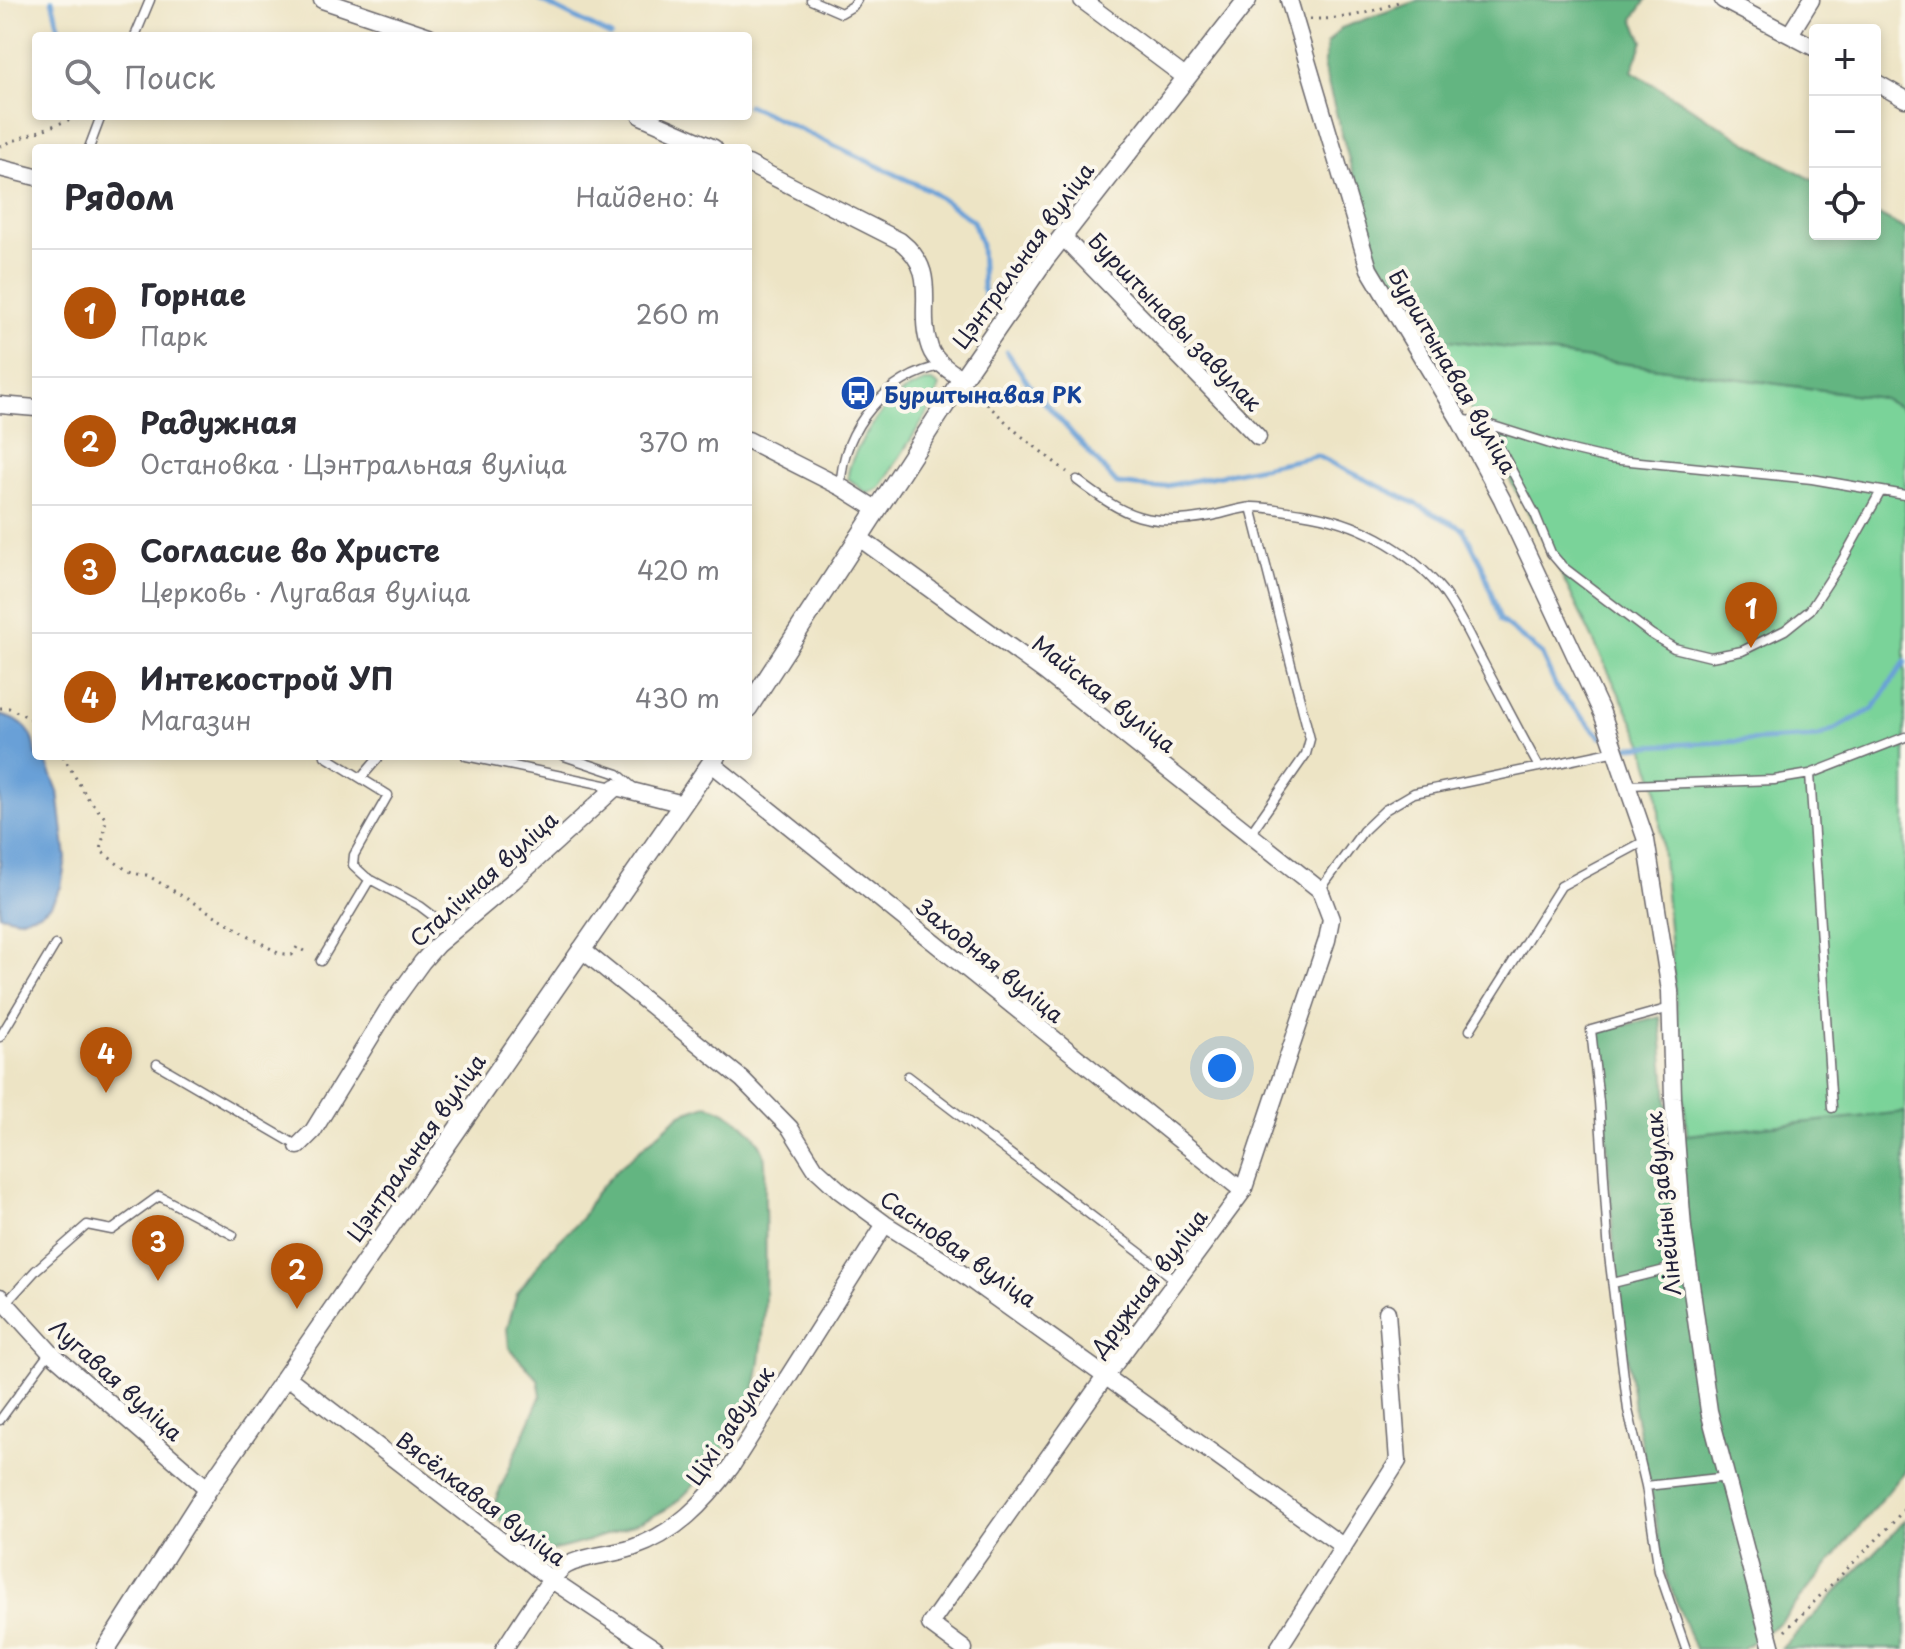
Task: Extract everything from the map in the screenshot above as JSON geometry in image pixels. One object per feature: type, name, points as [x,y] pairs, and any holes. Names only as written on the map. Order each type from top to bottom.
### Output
[{"type":"street","points":[[322,0],[417,32]]},
{"type":"street","points":[[1082,0],[1185,77]]},
{"type":"street","name":"Цэнтральная вуліца","points":[[752,702],[962,379],[1062,236],[1247,0]]},
{"type":"street","name":"Бурштынавая вуліца","points":[[1289,0],[1369,269],[1459,419],[1521,539],[1602,713],[1616,751]]},
{"type":"street","points":[[1723,0],[1809,45]]},
{"type":"street","points":[[1790,34],[1811,0]]},
{"type":"street","points":[[1881,85],[1905,99]]},
{"type":"street","points":[[650,120],[705,144]]},
{"type":"street","points":[[752,166],[900,241],[912,251],[925,277],[925,325],[930,350],[943,366],[962,379]]},
{"type":"street","points":[[0,168],[32,176]]},
{"type":"street","name":"Бурштынавы завулак","points":[[1062,236],[1258,437]]},
{"type":"street","points":[[0,405],[32,408]]},
{"type":"street","points":[[752,442],[841,487],[876,509]]},
{"type":"street","name":"Майская вуліца","points":[[858,537],[1045,672],[1320,890]]},
{"type":"street","name":"Лінейны завулак","points":[[1616,751],[1646,840],[1670,991],[1677,1155],[1709,1411],[1770,1648]]},
{"type":"street","name":"Цэнтральная вуліца","points":[[106,1649],[208,1489],[714,760]]},
{"type":"street","name":"Заходняя вуліца","points":[[714,760],[1243,1191]]},
{"type":"street","points":[[616,787],[683,804]]},
{"type":"street","name":"Сталічная вуліца","points":[[298,1146],[313,1131],[408,979],[437,945],[616,787]]},
{"type":"street","name":"Дружная вуліца","points":[[964,1649],[930,1624],[1105,1377],[1243,1191],[1327,940],[1331,919],[1320,890]]},
{"type":"street","name":"Сасновая вуліца","points":[[581,949],[742,1079],[790,1128],[815,1168],[840,1191],[944,1261],[1344,1547]]},
{"type":"street","name":"Ціхі завулак","points":[[552,1580],[565,1565],[633,1547],[668,1531],[703,1504],[740,1454],[885,1224]]},
{"type":"street","name":"Лугавая вуліца","points":[[3,1300],[50,1352],[208,1489]]},
{"type":"street","points":[[1278,1649],[1398,1461],[1387,1312]]},
{"type":"street","name":"Вясёлкавая вуліца","points":[[286,1376],[552,1580],[655,1649]]},
{"type":"street","points":[[504,1649],[552,1580]]},
{"type":"lane","points":[[137,32],[150,0]]},
{"type":"lane","points":[[811,0],[841,13],[857,0]]},
{"type":"lane","points":[[90,144],[100,120]]},
{"type":"lane","points":[[841,487],[841,465],[852,437],[870,411],[889,389],[922,369],[943,366]]},
{"type":"lane","points":[[1459,419],[1610,459],[1812,479],[1905,495]]},
{"type":"lane","points":[[1487,424],[1535,514],[1551,553],[1563,567],[1674,648],[1711,657],[1742,651],[1785,630],[1810,610],[1881,491]]},
{"type":"lane","points":[[1077,480],[1129,515],[1153,521],[1178,521],[1251,507],[1323,516],[1347,523],[1404,553],[1423,570],[1456,611],[1539,767]]},
{"type":"lane","points":[[1250,834],[1306,754],[1310,739],[1251,507]]},
{"type":"lane","points":[[1628,785],[1774,780],[1810,774],[1905,737]]},
{"type":"lane","points":[[1320,890],[1363,831],[1385,810],[1414,793],[1616,751]]},
{"type":"lane","points":[[332,760],[388,795],[354,855],[353,865],[370,879],[420,906],[453,931]]},
{"type":"lane","points":[[361,778],[377,760]]},
{"type":"lane","points":[[485,760],[616,787]]},
{"type":"lane","points":[[576,760],[618,774],[638,793]]},
{"type":"lane","points":[[1810,774],[1832,1108]]},
{"type":"lane","points":[[1470,1030],[1561,886],[1646,840]]},
{"type":"lane","points":[[321,961],[370,879]]},
{"type":"lane","points":[[0,1037],[55,945]]},
{"type":"lane","points":[[1670,1008],[1591,1030],[1613,1283],[1628,1410],[1646,1486],[1659,1571],[1686,1649]]},
{"type":"lane","points":[[157,1064],[298,1146]]},
{"type":"lane","points":[[908,1076],[1177,1281]]},
{"type":"lane","points":[[3,1300],[87,1225],[112,1230],[159,1196],[233,1235]]},
{"type":"lane","points":[[1613,1283],[1689,1264]]},
{"type":"lane","points":[[0,1420],[50,1352]]},
{"type":"lane","points":[[1646,1486],[1728,1477]]},
{"type":"path","points":[[1295,18],[1367,13],[1403,0]]},
{"type":"path","points":[[0,146],[68,120]]},
{"type":"path","points":[[962,379],[1019,434],[1077,480]]},
{"type":"path","points":[[0,708],[9,708],[32,719]]},
{"type":"path","points":[[65,760],[87,797],[106,819],[101,851],[122,866],[140,876],[147,875],[278,953],[292,955],[297,947],[321,961]]},
{"type":"path","points":[[1770,1648],[1905,1508]]},
{"type":"green space","points":[[1419,0],[1646,0],[1633,19],[1643,41],[1632,71],[1809,178],[1809,240],[1881,240],[1881,216],[1905,229],[1905,411],[1882,398],[1420,336],[1377,262],[1324,69],[1327,44],[1341,28]]},
{"type":"green space","points":[[1420,336],[1882,398],[1905,411],[1905,1112],[1687,1135],[1657,789],[1643,743],[1551,553],[1452,376]]},
{"type":"green space","points":[[925,382],[939,386],[934,403],[880,488],[867,494],[848,478],[853,458],[874,423],[896,397]]},
{"type":"green space","points":[[1660,1016],[1670,1137],[1905,1112],[1905,1471],[1782,1621],[1742,1649],[1695,1649],[1664,1570],[1634,1409],[1614,1253],[1604,1103],[1595,1033]]},
{"type":"green space","points":[[707,1105],[742,1123],[756,1138],[764,1155],[766,1253],[762,1341],[759,1369],[746,1414],[705,1474],[674,1504],[614,1532],[549,1551],[498,1519],[492,1508],[541,1395],[538,1379],[509,1348],[507,1328],[517,1294],[546,1254],[582,1218],[594,1195],[619,1168],[681,1114]]},
{"type":"green space","points":[[1905,1520],[1905,1649],[1781,1649],[1894,1533]]},
{"type":"water","points":[[0,715],[15,720],[30,734],[32,760],[46,760],[58,791],[66,858],[61,887],[51,905],[40,913],[18,919],[0,915]]},
{"type":"waterway","points":[[52,0],[60,32]]},
{"type":"waterway","points":[[539,0],[603,32]]},
{"type":"waterway","points":[[752,107],[929,190],[973,221],[981,245],[983,289],[988,310]]},
{"type":"waterway","points":[[1007,352],[1030,386],[1117,484],[1156,488],[1317,456],[1463,529],[1482,565],[1500,620],[1541,653],[1558,691],[1601,737]]},
{"type":"waterway","points":[[1628,747],[1819,737],[1873,709],[1905,662]]},
{"type":"place","name":"Бурштынавая РК","points":[[858,393]]},
{"type":"place","name":"Горнае","points":[[1751,648]]},
{"type":"place","name":"Интекострой УП","points":[[106,1093]]},
{"type":"place","name":"Согласие во Христе","points":[[158,1281]]},
{"type":"place","name":"Радужная","points":[[297,1309]]}]
